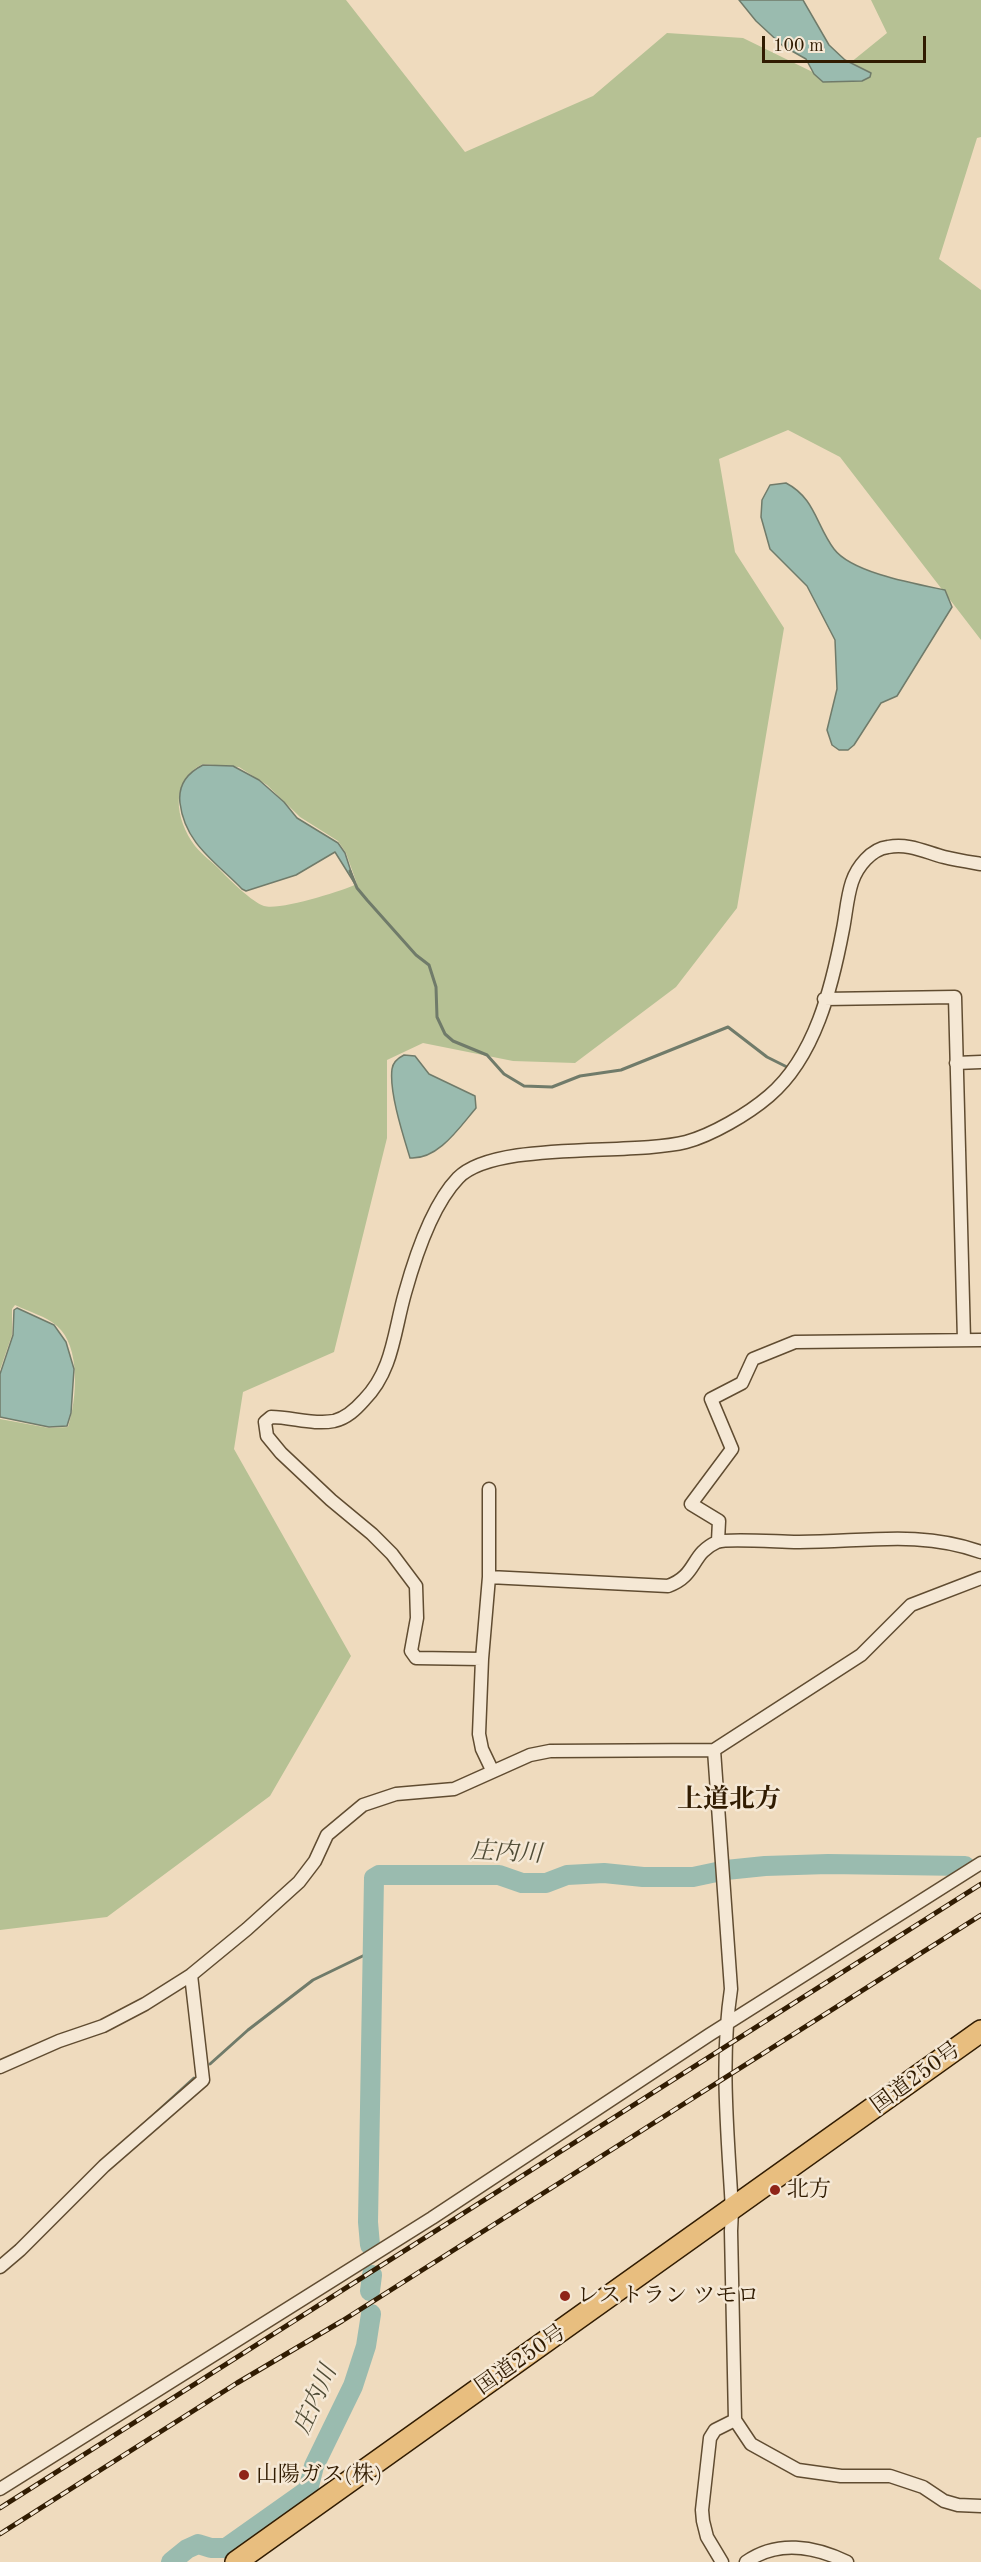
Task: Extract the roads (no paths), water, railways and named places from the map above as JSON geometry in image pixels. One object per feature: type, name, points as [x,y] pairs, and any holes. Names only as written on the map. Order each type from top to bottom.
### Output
[{"type":"highway","name":"国道250号","points":[[236,2562],[981,2031]]},
{"type":"street","points":[[482,1659],[416,1658],[411,1651],[417,1618],[417,1586],[392,1554],[372,1534],[331,1500],[281,1453],[267,1436],[265,1422],[271,1417],[289,1417],[309,1422],[334,1421],[353,1413],[377,1387],[389,1360],[414,1264],[438,1205],[457,1180],[471,1167],[499,1157],[658,1146],[684,1142],[710,1134],[767,1098],[790,1077],[801,1061],[813,1035],[842,933],[852,883],[860,865],[875,852],[885,847],[910,846],[944,857],[981,864]]},
{"type":"street","points":[[824,999],[954,997],[964,1340]]},
{"type":"street","points":[[956,1063],[981,1062]]},
{"type":"street","points":[[718,1541],[719,1521],[691,1504],[732,1449],[711,1399],[742,1383],[753,1359],[795,1342],[981,1340]]},
{"type":"street","points":[[489,1489],[489,1577],[479,1734],[482,1749],[492,1770]]},
{"type":"street","points":[[489,1577],[668,1586],[681,1581],[691,1571],[695,1558],[718,1541],[807,1542],[871,1537],[909,1537],[981,1551]]},
{"type":"street","points":[[0,2067],[103,2026],[145,2004],[191,1975],[299,1882],[315,1861],[327,1835],[363,1805],[396,1794],[454,1789],[473,1782],[492,1770],[530,1755],[550,1751],[714,1750],[861,1655],[911,1605],[981,1578]]},
{"type":"street","points":[[714,1750],[731,1989],[725,2025],[725,2078],[732,2210],[730,2231],[735,2420],[752,2444],[798,2470],[841,2476],[890,2476],[923,2487],[944,2501],[958,2505],[981,2506]]},
{"type":"street","points":[[0,2489],[432,2218],[725,2025],[981,1863]]},
{"type":"street","points":[[0,2267],[104,2166],[203,2080],[191,1975]]},
{"type":"street","points":[[723,2562],[707,2537],[702,2510],[711,2438],[715,2430],[735,2420]]},
{"type":"street","points":[[746,2562],[773,2548],[796,2546],[847,2562]]},
{"type":"water","points":[[739,0],[803,0],[829,45],[845,60],[871,73],[870,77],[862,81],[823,82],[814,74],[806,59],[783,46],[756,21]]},
{"type":"water","points":[[786,483],[803,496],[828,540],[843,557],[869,571],[945,590],[952,607],[897,696],[881,703],[854,745],[848,750],[839,750],[832,745],[827,730],[837,689],[835,640],[807,586],[770,549],[761,517],[762,500],[770,485]]},
{"type":"water","points":[[203,765],[233,766],[259,780],[284,802],[297,818],[338,843],[345,853],[355,884],[335,852],[296,875],[246,891],[242,889],[203,851],[188,830],[183,817],[180,791],[188,776]]},
{"type":"water","points":[[404,1055],[415,1056],[429,1074],[475,1096],[476,1108],[455,1133],[439,1148],[420,1157],[410,1158],[397,1114],[393,1089],[393,1067],[396,1060]]},
{"type":"water","points":[[17,1308],[54,1325],[66,1342],[74,1369],[71,1413],[67,1426],[49,1427],[0,1417],[0,1374],[13,1335],[14,1310]]},
{"type":"waterway","points":[[350,871],[357,888],[367,900],[416,955],[429,965],[436,987],[437,1017],[445,1034],[453,1041],[487,1055],[504,1074],[524,1086],[552,1087],[580,1076],[621,1070],[728,1027],[767,1057],[789,1068]]},
{"type":"waterway","name":"庄内川","points":[[370,2245],[368,2222],[374,1878],[379,1875],[499,1875],[522,1883],[546,1883],[567,1875],[604,1873],[643,1877],[693,1877],[726,1870],[765,1866],[828,1864],[965,1866]]},
{"type":"waterway","points":[[210,2064],[248,2030],[313,1980],[373,1951]]},
{"type":"waterway","points":[[136,2131],[194,2078]]},
{"type":"waterway","name":"庄内川","points":[[370,2291],[372,2275]]},
{"type":"waterway","name":"庄内川","points":[[171,2562],[187,2549],[198,2544],[211,2548],[226,2548],[308,2490],[314,2466],[353,2386],[366,2346],[371,2314]]},
{"type":"railway","points":[[0,2508],[981,1884]]},
{"type":"railway","points":[[0,2534],[237,2383],[342,2321],[981,1915]]},
{"type":"place","name":"北方","points":[[775,2190]]},
{"type":"place","name":"レストラン ツモロ","points":[[565,2296]]},
{"type":"place","name":"山陽ガス(株)","points":[[244,2475]]},
{"type":"district","name":"上道北方","points":[[729,1800]]}]
